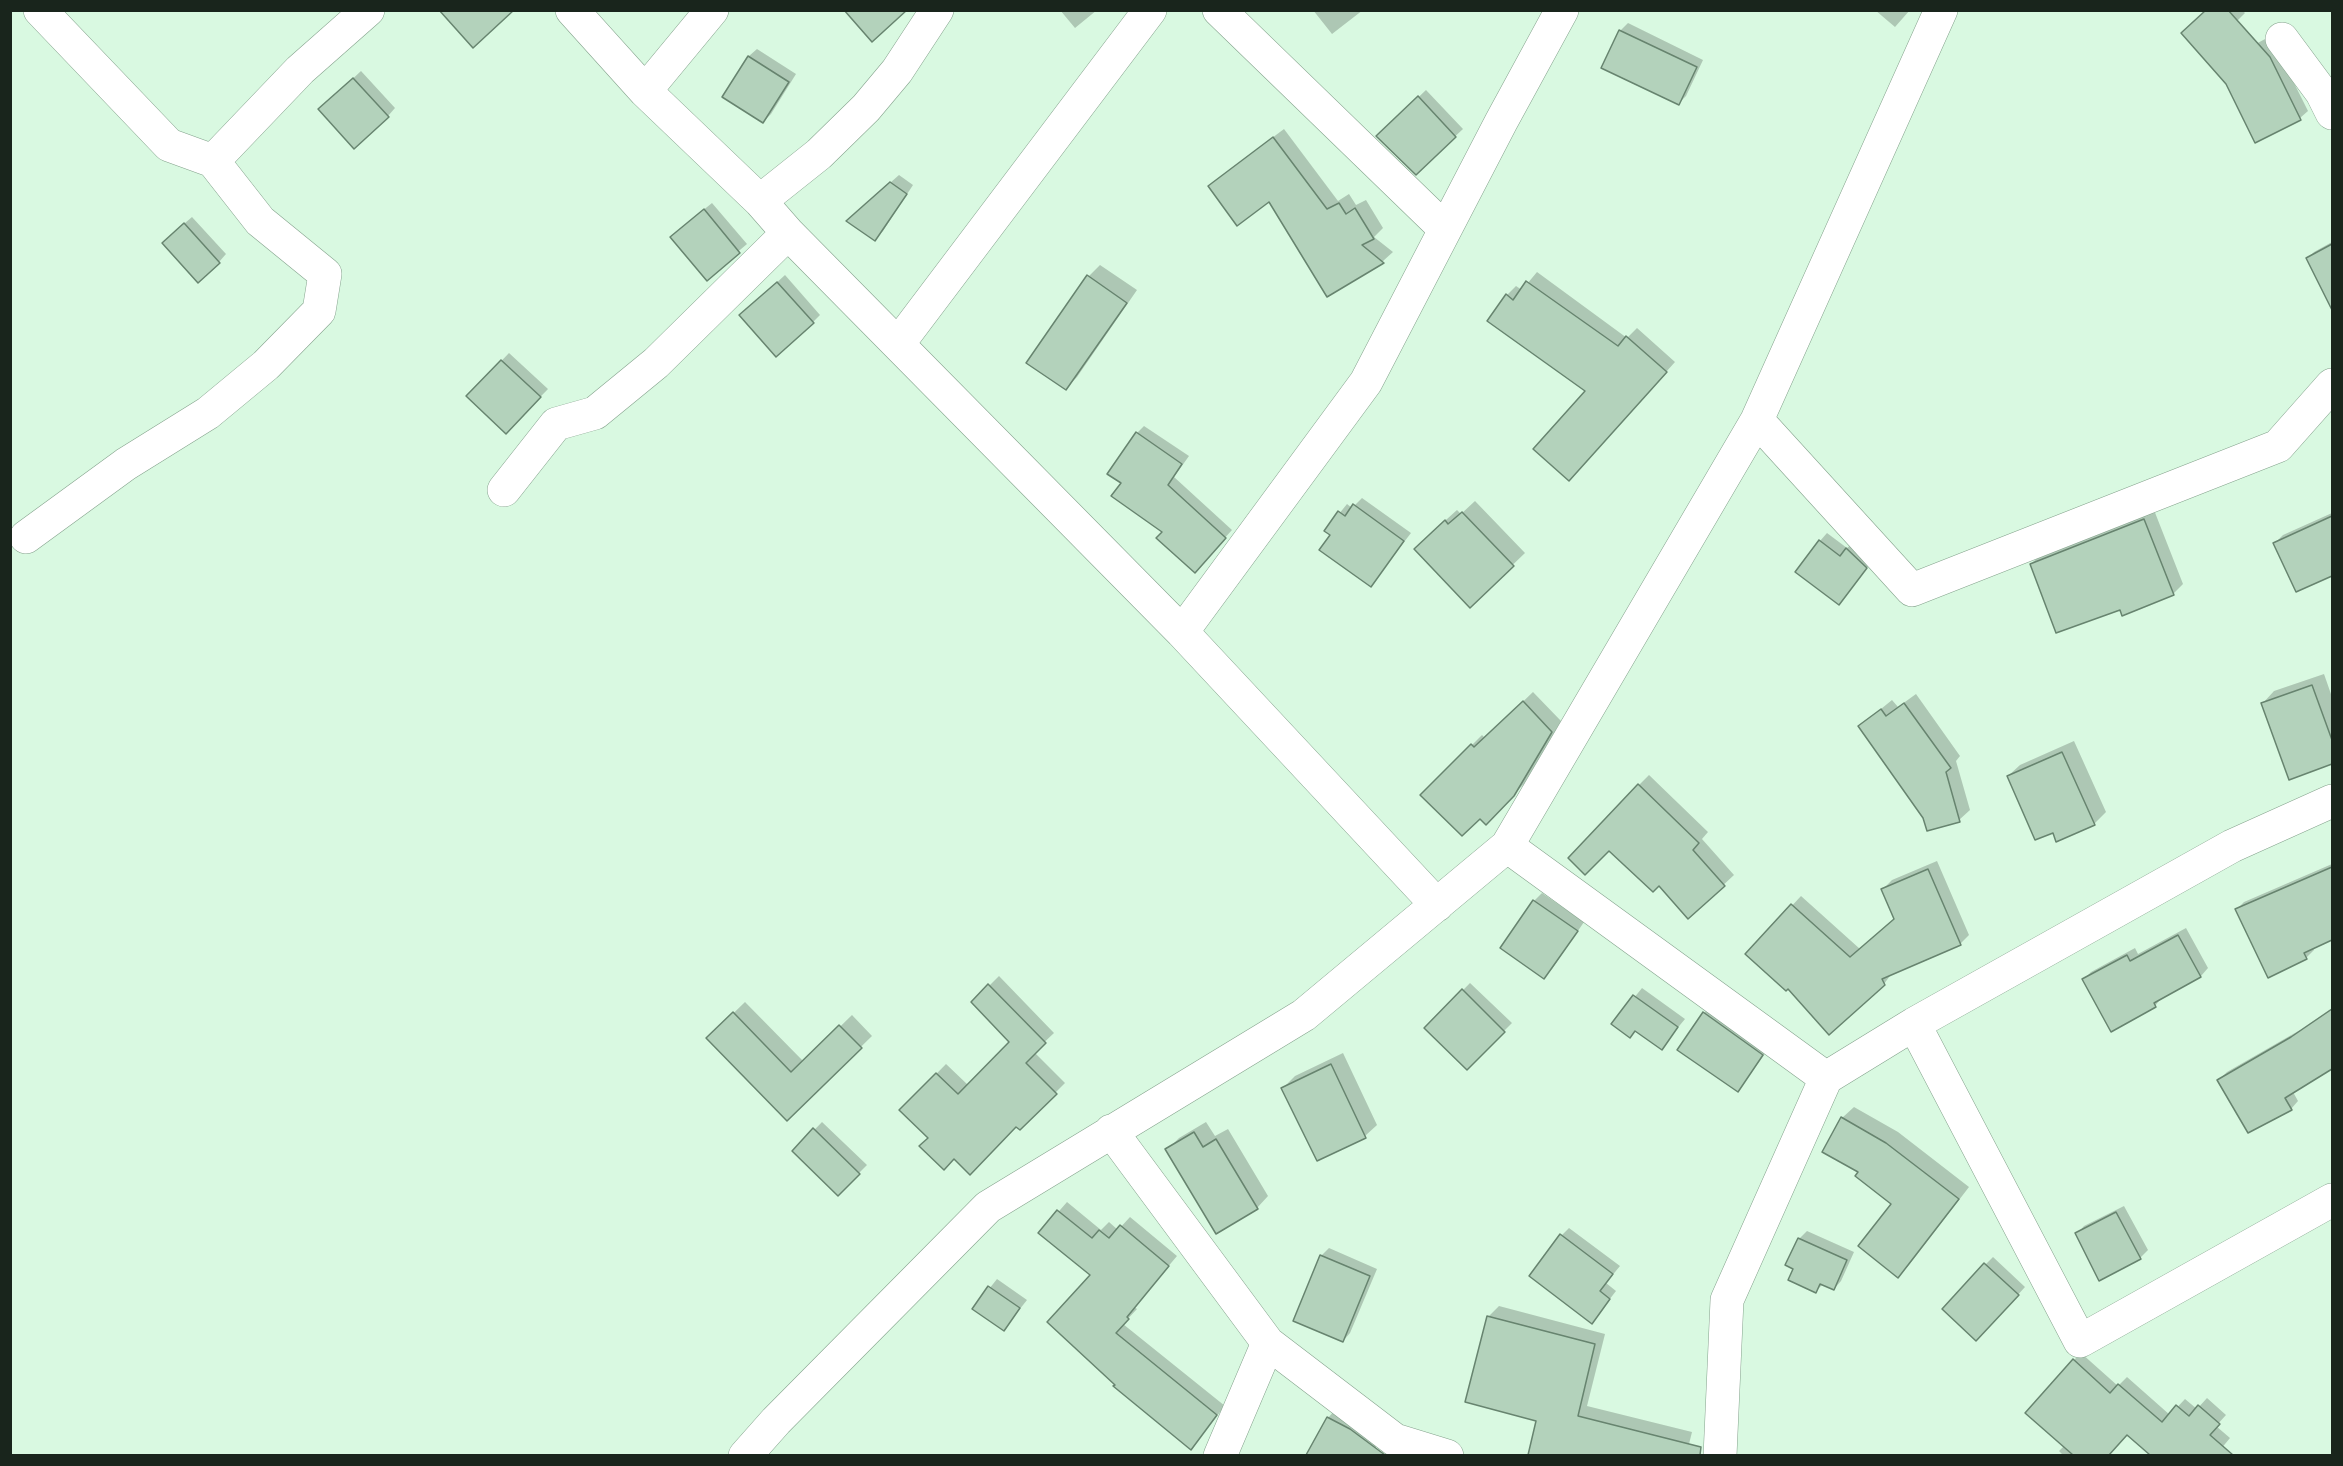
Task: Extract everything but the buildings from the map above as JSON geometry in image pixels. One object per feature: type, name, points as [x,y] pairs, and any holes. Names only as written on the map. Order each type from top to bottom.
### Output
[{"type":"street","points":[[26,537],[126,464],[208,413],[266,365],[319,311],[325,274],[260,221],[213,161],[169,145],[40,10]]},
{"type":"street","points":[[213,161],[300,70],[368,10]]},
{"type":"street","points":[[572,10],[645,92],[760,201],[788,233],[1182,632],[1437,904]]},
{"type":"street","points":[[645,92],[712,10]]},
{"type":"street","points":[[760,201],[819,154],[866,108],[897,71],[937,10]]},
{"type":"street","points":[[898,344],[1150,10]]},
{"type":"street","points":[[1219,10],[1445,229]]},
{"type":"street","points":[[1182,632],[1366,382],[1562,10]]},
{"type":"street","points":[[745,1455],[988,1207],[1304,1015],[1507,846],[1757,420],[1941,10]]},
{"type":"street","points":[[2282,39],[2322,93],[2332,113]]},
{"type":"street","points":[[504,490],[555,424],[595,413],[656,363],[788,233]]},
{"type":"street","points":[[1757,420],[1912,590],[2278,446],[2332,385]]},
{"type":"street","points":[[1720,1455],[1727,1300],[1826,1078],[1914,1024],[2232,846],[2332,801]]},
{"type":"street","points":[[1507,846],[1826,1078]]},
{"type":"street","points":[[1914,1024],[2080,1341],[2332,1200]]},
{"type":"street","points":[[1111,1131],[1268,1343],[1395,1440],[1447,1455]]},
{"type":"street","points":[[1220,1455],[1268,1343]]}]
